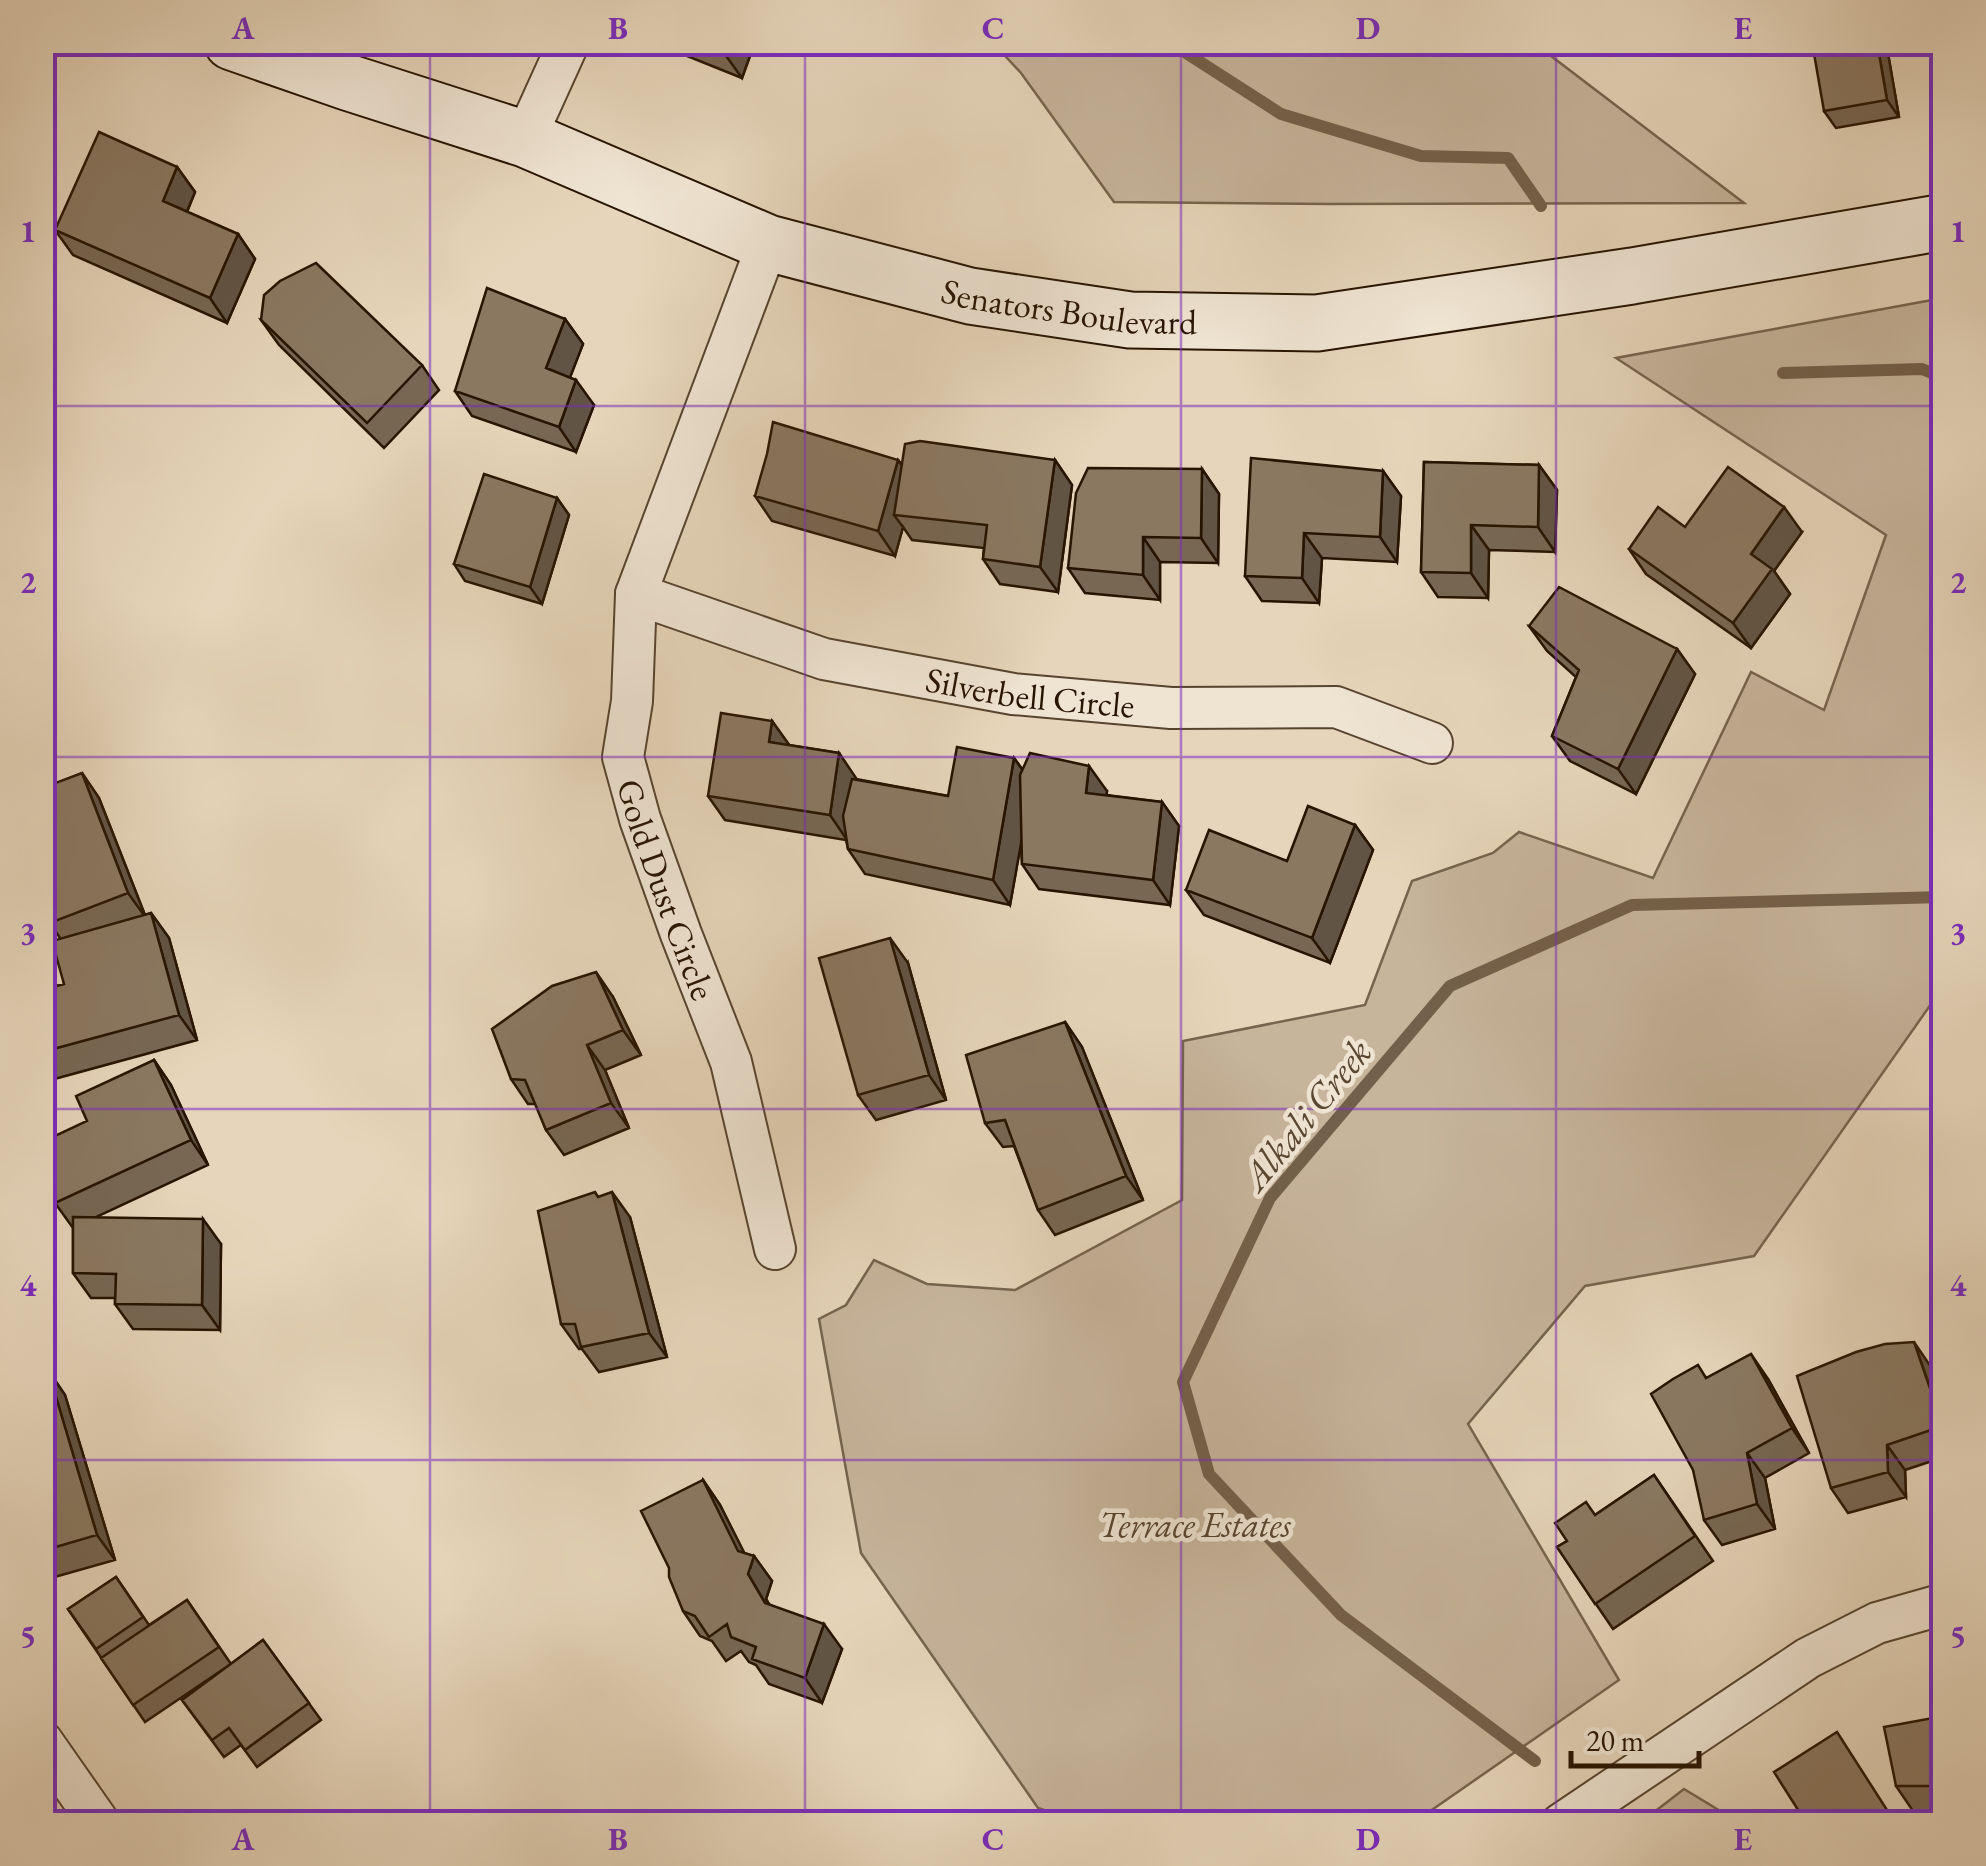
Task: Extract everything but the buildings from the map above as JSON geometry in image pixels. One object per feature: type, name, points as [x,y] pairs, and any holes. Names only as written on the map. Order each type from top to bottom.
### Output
[{"type":"street","name":"Senators Boulevard","points":[[232,42],[526,139],[768,243],[970,296],[1130,320],[1318,324],[1944,222]]},
{"type":"street","points":[[526,139],[570,42]]},
{"type":"street","name":"Gold Dust Circle","points":[[768,243],[636,594],[632,700],[623,757],[681,934],[731,1062],[775,1249]]},
{"type":"street","name":"Silverbell Circle","points":[[636,594],[824,659],[1013,694],[1171,708],[1336,707],[1432,742]]},
{"type":"street","points":[[1561,1824],[1808,1658],[1877,1623],[1944,1604]]},
{"type":"street","points":[[42,1740],[100,1824]]},
{"type":"green space","points":[[993,43],[1534,43],[1744,203],[1114,202],[1021,73]]},
{"type":"green space","name":"Terrace Estates","points":[[1943,298],[1943,987],[1754,1256],[1585,1286],[1468,1424],[1619,1680],[1413,1823],[1086,1824],[1038,1808],[861,1553],[819,1319],[846,1305],[874,1260],[927,1284],[1015,1290],[1182,1200],[1183,1041],[1365,1005],[1412,881],[1493,853],[1519,832],[1653,878],[1751,672],[1824,710],[1886,535],[1616,358]]},
{"type":"green space","points":[[1684,1789],[1740,1823],[1640,1823]]},
{"type":"waterway","name":"Alkali Creek","points":[[1169,42],[1281,114],[1421,156],[1508,158],[1541,206]]},
{"type":"waterway","name":"Alkali Creek","points":[[1783,373],[1922,369],[1944,378]]},
{"type":"waterway","name":"Alkali Creek","points":[[1535,1761],[1341,1615],[1209,1474],[1183,1382],[1270,1198],[1450,986],[1632,905],[1944,897]]}]
